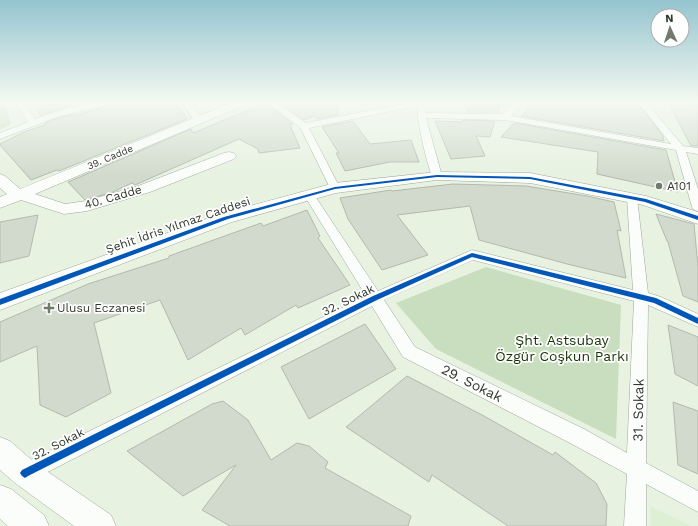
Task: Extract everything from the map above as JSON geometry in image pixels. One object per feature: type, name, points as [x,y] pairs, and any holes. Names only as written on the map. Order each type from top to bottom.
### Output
[{"type":"street","points":[[0,136],[24,127]]},
{"type":"street","name":"39. Cadde","points":[[0,203],[182,127]]},
{"type":"street","points":[[304,127],[335,188]]},
{"type":"street","points":[[423,127],[437,176]]},
{"type":"street","points":[[559,127],[698,151]]},
{"type":"street","points":[[662,127],[680,148],[698,207]]},
{"type":"street","name":"40. Cadde","points":[[0,179],[13,192],[19,195],[64,209],[87,206],[144,189],[229,156]]},
{"type":"street","name":"Şehit İdris Yılmaz Caddesi","points":[[0,302],[226,218],[335,188],[437,176],[530,178],[632,198],[698,218]]},
{"type":"street","name":"29. Sokak","points":[[309,195],[409,352],[577,436],[698,502]]},
{"type":"street","name":"31. Sokak","points":[[632,198],[641,297],[635,526]]},
{"type":"street","name":"32. Sokak","points":[[25,473],[375,298],[472,255],[656,301],[698,321]]},
{"type":"street","points":[[0,451],[25,473],[100,526]]},
{"type":"street","points":[[0,500],[33,526]]},
{"type":"shaded area","points":[[650,506],[691,526],[651,526]]},
{"type":"green space","points":[[0,127],[6,127],[0,130]]},
{"type":"green space","name":"Şht. Astsubay Özgür Coşkun Parkı","points":[[486,267],[621,305],[616,439],[436,349],[396,303]]},
{"type":"building","points":[[40,127],[168,127],[59,171],[57,170],[31,180],[0,145],[24,132]]},
{"type":"building","points":[[208,127],[291,127],[300,148],[259,153],[258,149],[239,139],[135,185],[132,183],[113,192],[85,200],[68,182],[191,129],[193,133]]},
{"type":"building","points":[[322,127],[357,127],[370,144],[411,140],[419,162],[390,162],[345,171],[336,153],[339,153]]},
{"type":"building","points":[[437,127],[493,127],[490,137],[476,136],[485,156],[451,159]]},
{"type":"building","points":[[511,127],[534,127],[666,150],[678,192],[597,174],[598,152],[501,137]]},
{"type":"building","points":[[581,127],[656,127],[663,136],[664,141]]},
{"type":"building","points":[[681,127],[698,127],[698,146],[691,146]]},
{"type":"building","points":[[453,184],[526,186],[614,202],[621,231],[617,230],[626,278],[479,240],[470,206],[397,215],[428,255],[382,270],[348,219],[340,198],[391,190]]},
{"type":"building","points":[[307,210],[320,236],[318,238],[350,285],[298,308],[296,305],[245,335],[241,328],[188,360],[160,300],[94,323],[111,393],[66,417],[40,405],[37,346],[0,362],[0,322],[88,284],[169,258],[169,256],[261,223],[263,226]]},
{"type":"building","points":[[656,214],[694,224],[698,267],[698,302],[683,296],[668,242]]},
{"type":"building","points":[[38,215],[29,256],[0,263],[0,222]]},
{"type":"building","points":[[365,324],[396,369],[309,419],[281,367]]},
{"type":"building","points":[[668,325],[698,337],[698,386],[675,374]]},
{"type":"building","points":[[407,376],[484,416],[553,455],[555,452],[596,483],[607,504],[606,526],[508,526],[432,475],[429,482],[346,427]]},
{"type":"building","points":[[223,401],[248,420],[271,460],[297,443],[309,446],[328,462],[325,468],[411,516],[408,526],[230,526],[202,510],[236,465],[183,496],[127,451],[212,404]]},
{"type":"building","points":[[673,402],[698,411],[698,474],[678,465]]},
{"type":"cycle path","points":[[0,302],[226,218],[335,188],[437,176],[530,178],[646,201],[698,218]]},
{"type":"cycle path","points":[[25,473],[375,298],[472,255],[656,301],[698,321]]},
{"type":"place","name":"A101","points":[[659,186]]},
{"type":"place","name":"Ulusu Eczanesi","points":[[49,308]]}]
